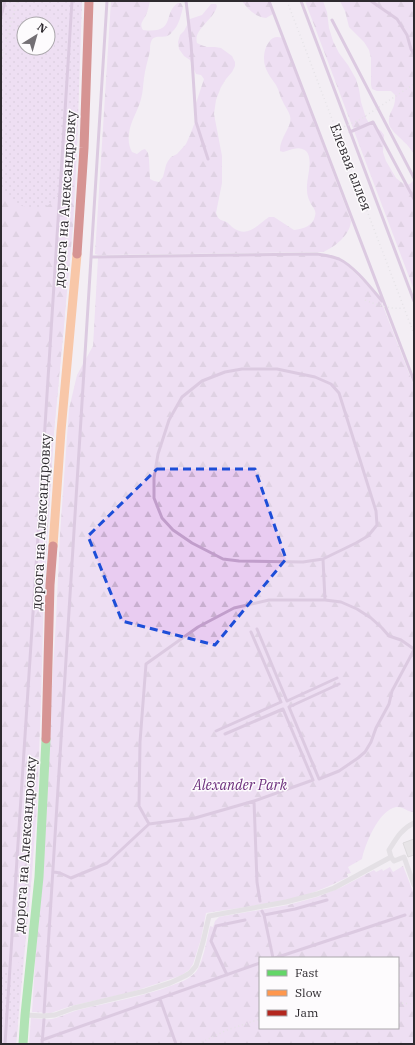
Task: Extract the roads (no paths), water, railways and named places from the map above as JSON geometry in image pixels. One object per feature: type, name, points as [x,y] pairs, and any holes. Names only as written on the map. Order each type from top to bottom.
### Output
[{"type":"street","name":"дорога на Александровку","points":[[23,1044],[24,1015],[39,877],[48,722],[50,585],[61,431],[79,226],[84,148],[89,1]]},
{"type":"lane","points":[[414,823],[399,834],[389,850],[394,861],[404,857],[414,885]]},
{"type":"lane","points":[[24,1015],[51,1016],[74,1008],[140,993],[177,980],[190,973],[196,966],[209,916],[286,902],[317,894],[334,888],[392,857]]},
{"type":"waterway","points":[[1,16],[5,1]]},
{"type":"waterway","points":[[5,1044],[72,1]]},
{"type":"waterway","points":[[44,1013],[107,1]]},
{"type":"waterway","points":[[186,1],[191,43],[196,122],[208,159]]},
{"type":"waterway","points":[[269,1],[414,381]]},
{"type":"waterway","points":[[301,1],[414,301]]},
{"type":"waterway","points":[[371,1],[397,19],[407,35],[414,54]]},
{"type":"waterway","points":[[332,20],[414,178]]},
{"type":"waterway","points":[[350,132],[373,122],[414,199]]},
{"type":"waterway","points":[[92,257],[317,254],[331,256],[345,262],[362,278],[382,301]]},
{"type":"waterway","points":[[323,559],[368,536],[377,525],[376,511],[339,393],[331,384],[315,377],[277,369],[242,369],[225,372],[202,381],[182,397],[169,420],[158,454],[154,478],[154,498],[162,518],[173,530],[192,543],[223,559],[239,561],[303,562],[323,559],[325,600]]},
{"type":"waterway","points":[[254,801],[195,818],[149,824],[139,806],[140,742],[146,664],[198,627],[234,608],[269,600],[325,600],[341,602],[357,609],[371,618],[389,636],[401,640],[414,649]]},
{"type":"waterway","points":[[257,629],[287,701],[337,678]]},
{"type":"waterway","points":[[216,731],[281,702],[251,632]]},
{"type":"waterway","points":[[339,684],[289,707],[319,779],[339,771],[365,752],[389,704],[392,691],[414,650]]},
{"type":"waterway","points":[[225,734],[283,709],[313,780],[254,801],[257,882],[260,901]]},
{"type":"waterway","points":[[54,872],[71,878],[107,863],[149,824]]},
{"type":"waterway","points":[[264,915],[295,909],[327,900]]},
{"type":"waterway","points":[[262,911],[273,957]]},
{"type":"waterway","points":[[278,957],[405,915]]},
{"type":"waterway","points":[[227,975],[211,941],[216,926],[245,920]]},
{"type":"waterway","points":[[42,1040],[259,963]]},
{"type":"waterway","points":[[160,999],[176,1044]]},
{"type":"waterway","points":[[42,1044],[44,1019]]},
{"type":"park label","name":"Alexander Park","points":[[240,785]]}]
